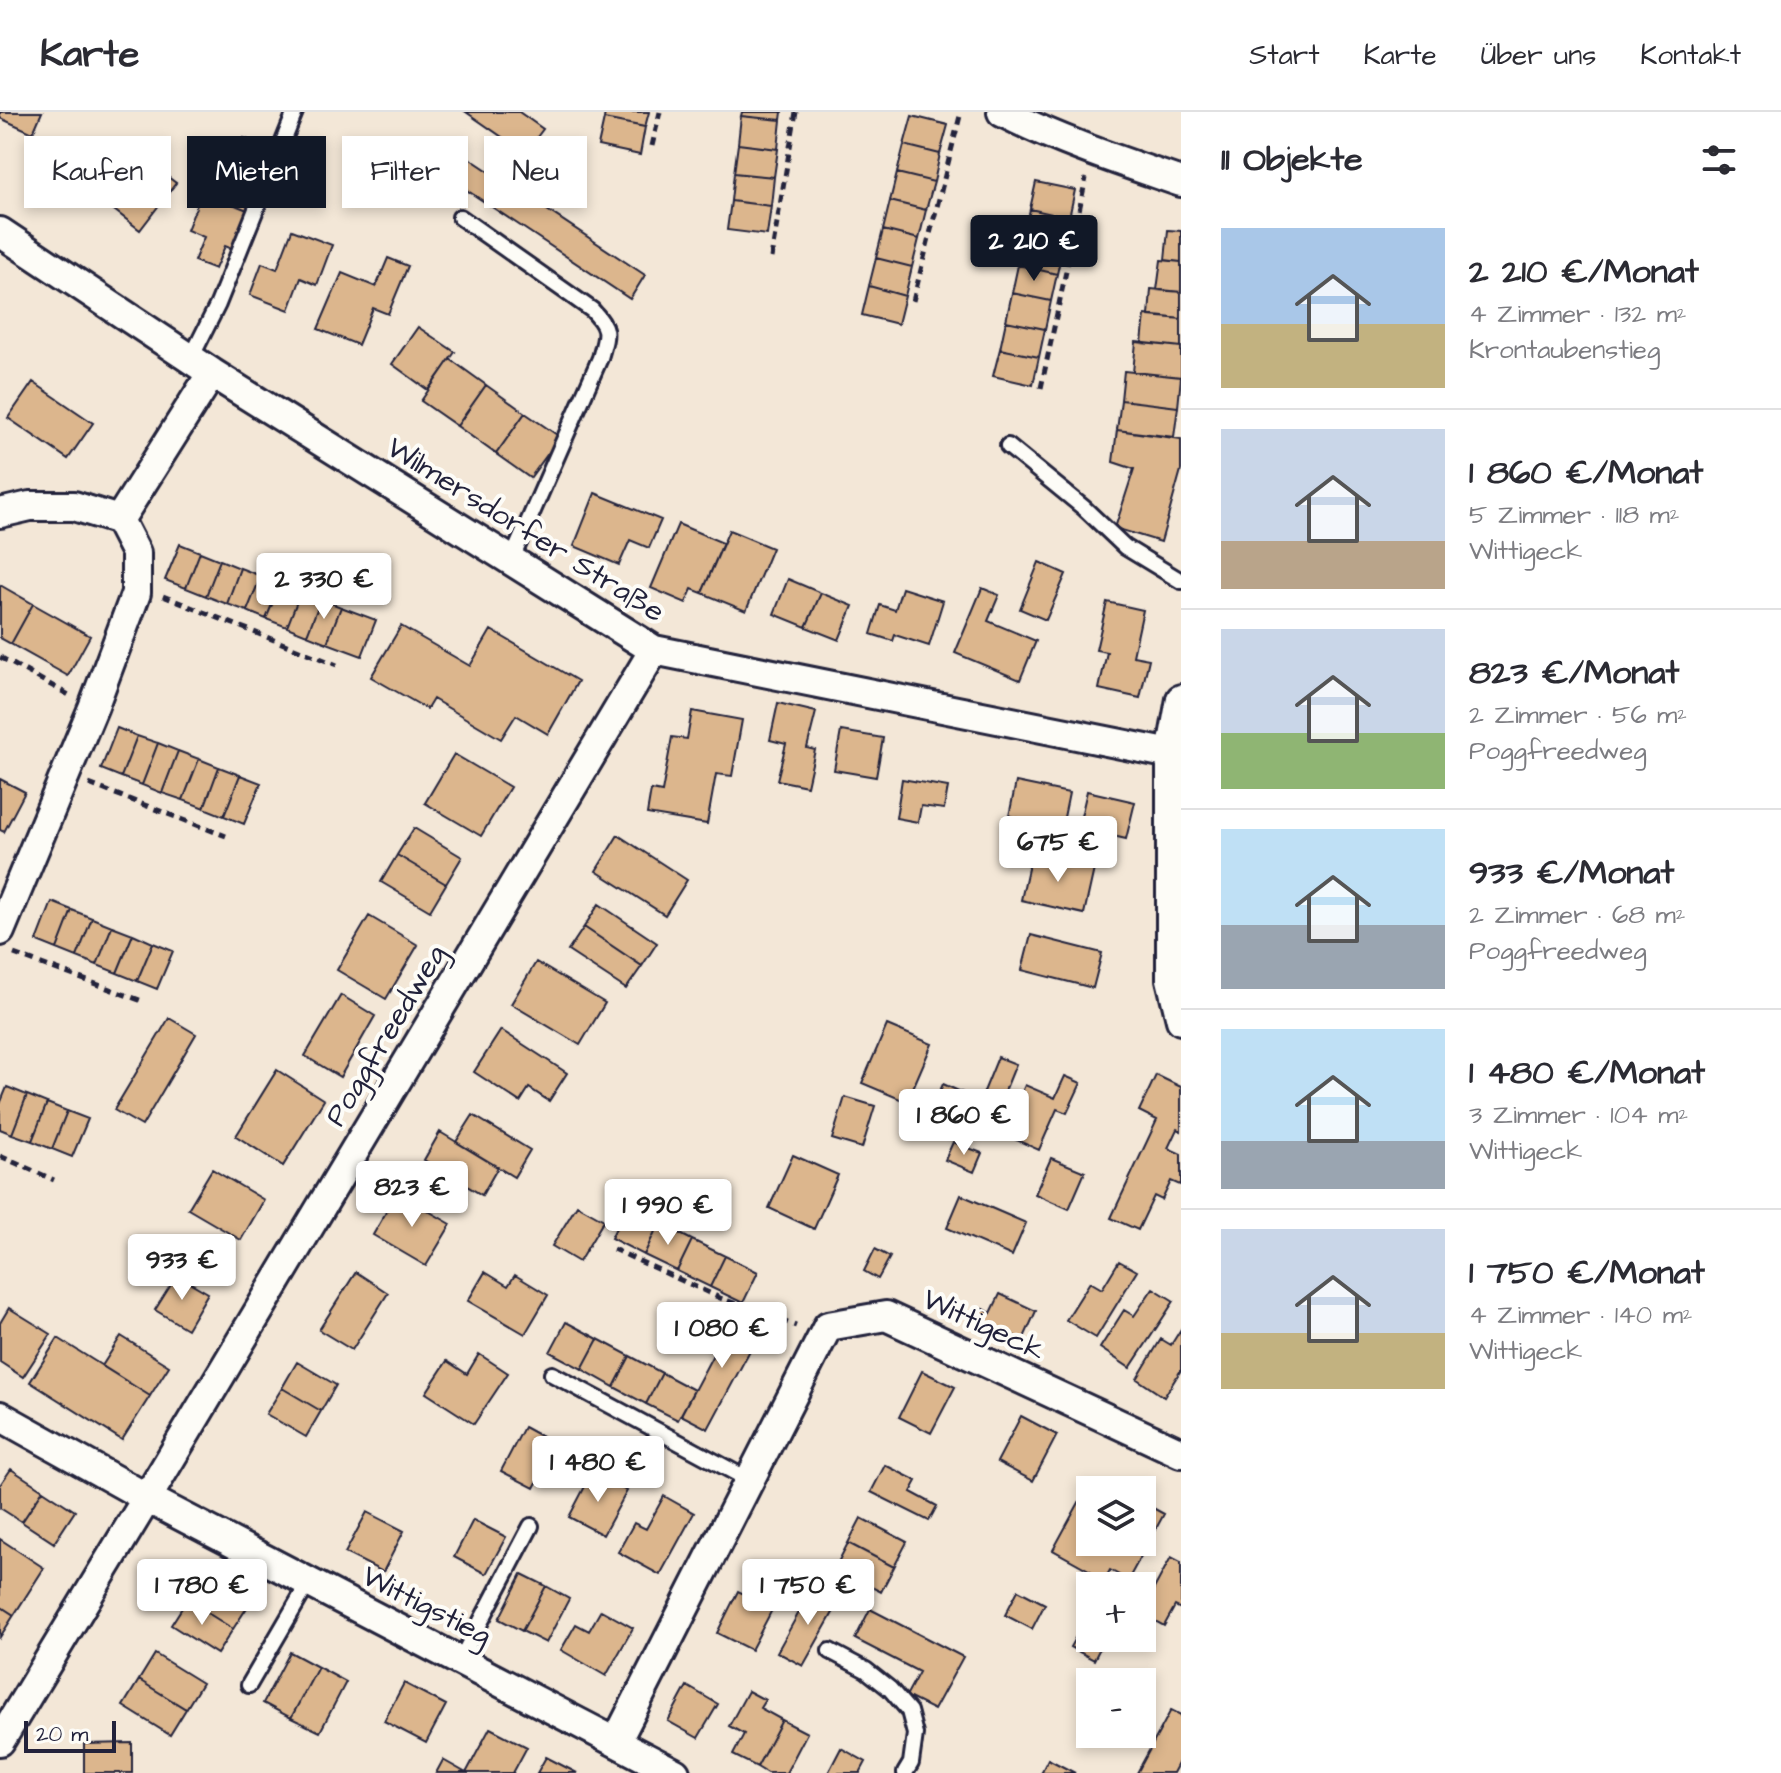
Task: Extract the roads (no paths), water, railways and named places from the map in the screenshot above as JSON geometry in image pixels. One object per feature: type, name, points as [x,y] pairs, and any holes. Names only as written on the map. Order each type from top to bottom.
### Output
[{"type":"street","points":[[1002,112],[1092,151],[1181,182]]},
{"type":"street","name":"Wilmersdorfer Straße","points":[[0,232],[202,366],[654,650],[1171,754]]},
{"type":"street","points":[[119,520],[202,366]]},
{"type":"street","points":[[0,513],[30,506],[74,506],[119,520],[136,553],[136,593],[93,708],[0,931]]},
{"type":"street","name":"Poggfreedweg","points":[[0,1741],[654,650]]},
{"type":"street","points":[[1181,699],[1171,754],[1171,979],[1181,1020]]},
{"type":"street","name":"Wittigeck","points":[[749,1480],[828,1326],[886,1316],[1181,1453]]},
{"type":"street","name":"Wittigstieg","points":[[0,1416],[147,1498],[675,1773]]},
{"type":"street","points":[[616,1742],[749,1480]]},
{"type":"lane","points":[[202,366],[218,304],[295,112]]},
{"type":"lane","points":[[460,217],[592,310],[603,321],[606,335],[600,358],[511,561]]},
{"type":"lane","points":[[1008,446],[1084,508],[1125,547],[1181,581]]},
{"type":"lane","points":[[552,1374],[749,1480]]},
{"type":"lane","points":[[460,1661],[531,1526]]},
{"type":"lane","points":[[249,1685],[309,1582]]},
{"type":"lane","points":[[830,1651],[866,1670],[890,1689],[909,1711],[915,1734],[911,1763],[905,1773]]}]
